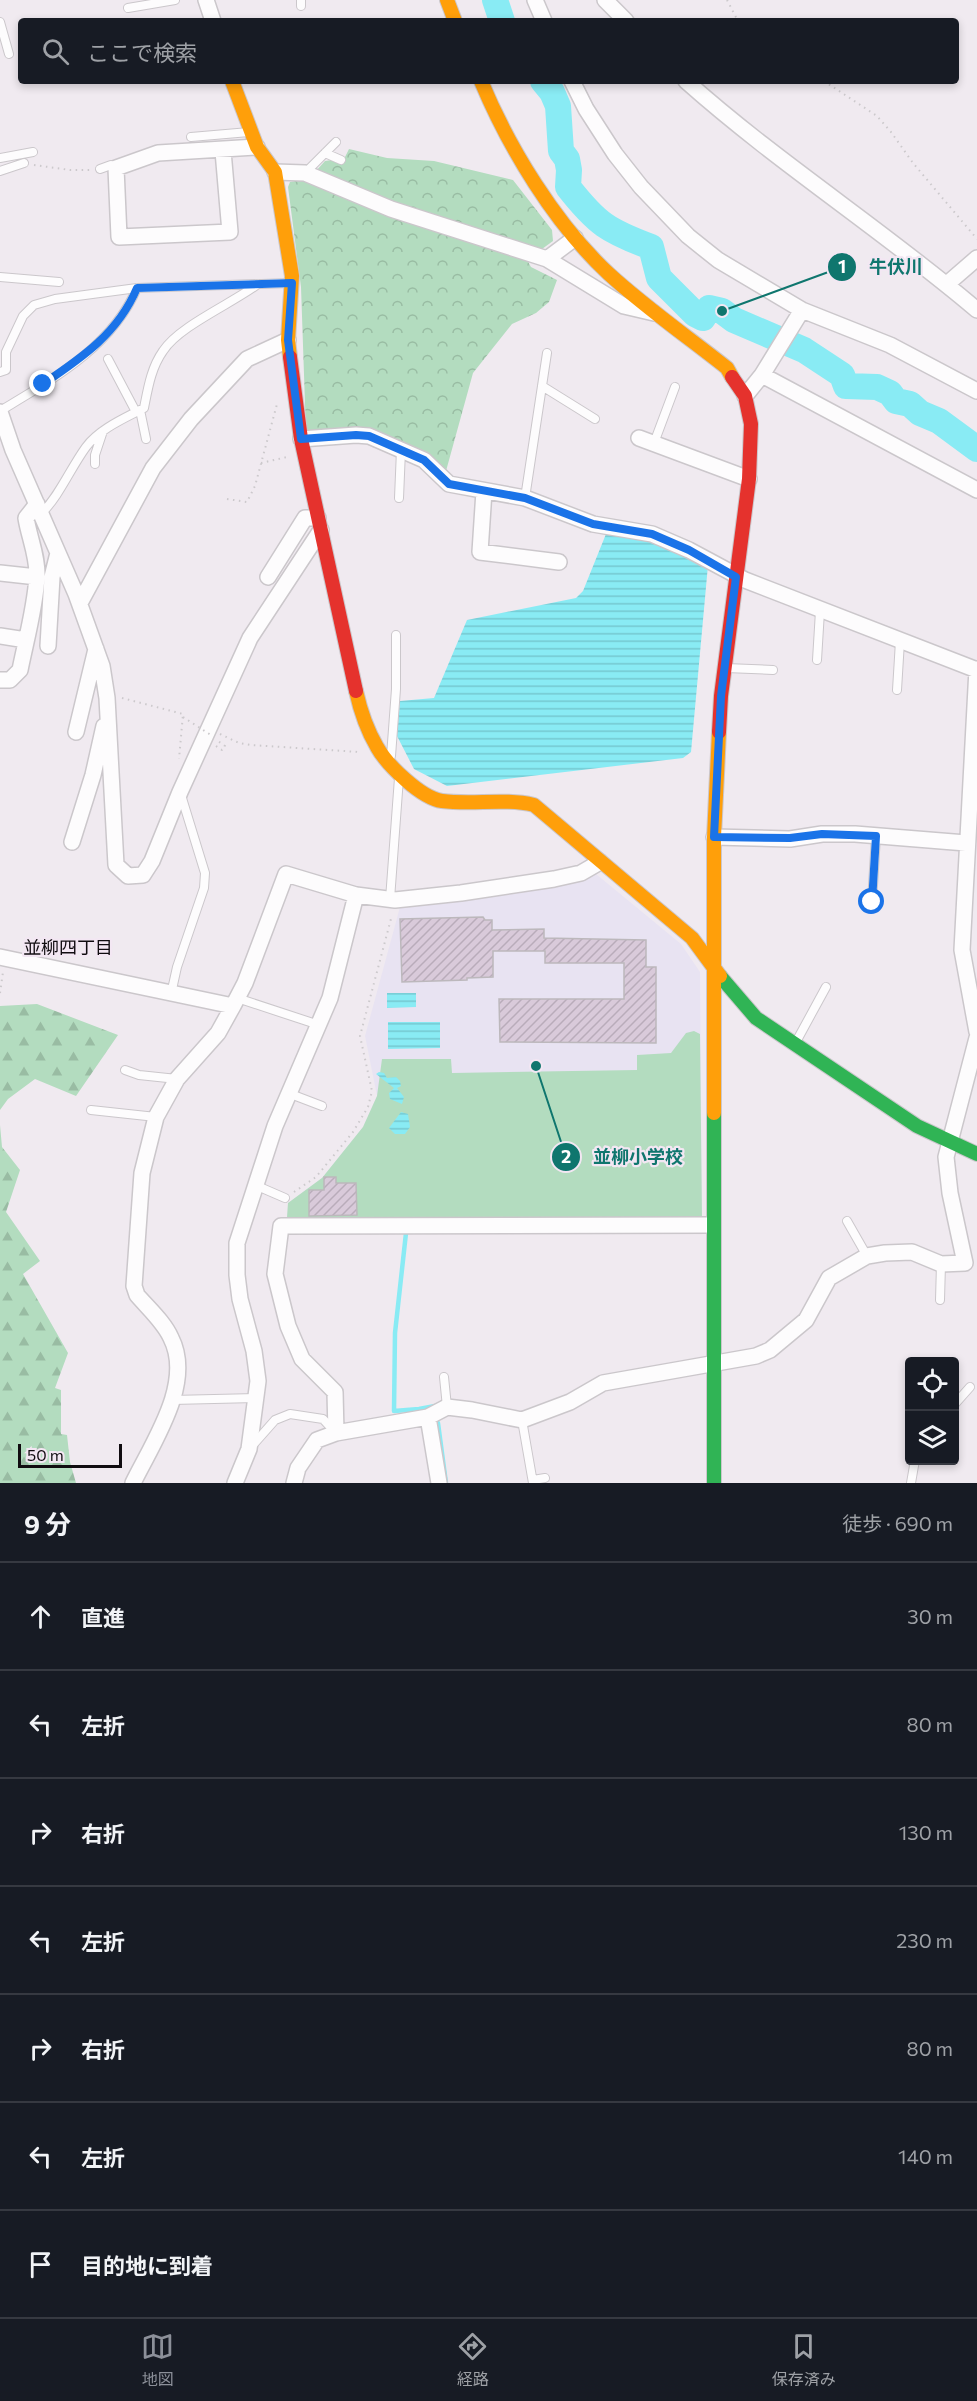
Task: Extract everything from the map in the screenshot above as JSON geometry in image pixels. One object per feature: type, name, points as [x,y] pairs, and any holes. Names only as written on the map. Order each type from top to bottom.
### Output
[{"type":"street","points":[[206,0],[212,18]]},
{"type":"street","points":[[447,0],[454,18]]},
{"type":"street","points":[[535,0],[543,18]]},
{"type":"street","points":[[605,0],[623,18]]},
{"type":"street","points":[[232,84],[257,147],[275,172],[292,283],[288,340],[301,439],[358,703],[377,748],[423,794],[441,801],[521,802],[534,805],[692,938],[713,969],[756,1018],[917,1126],[977,1154]]},
{"type":"street","points":[[482,84],[495,114],[528,171],[575,238],[609,274],[727,369],[745,396],[752,424],[749,479],[721,696],[714,837],[714,1483]]},
{"type":"street","points":[[574,84],[586,109],[615,154],[640,187],[688,236],[718,260],[801,313],[890,345],[976,387]]},
{"type":"street","points":[[690,84],[796,172],[947,284],[977,310]]},
{"type":"street","points":[[223,151],[230,232],[119,237],[117,168],[158,153],[223,151],[257,147]]},
{"type":"street","points":[[275,172],[305,173],[392,209],[547,260],[624,306],[655,313]]},
{"type":"street","points":[[547,260],[575,238]]},
{"type":"street","points":[[947,284],[977,258]]},
{"type":"street","points":[[745,396],[765,372],[801,313]]},
{"type":"street","points":[[80,603],[153,468],[190,418],[247,358],[288,340]]},
{"type":"street","points":[[765,372],[977,490]]},
{"type":"street","points":[[0,411],[13,450],[80,603],[102,666],[108,719],[116,865],[128,876],[143,875],[152,861],[180,792],[250,638],[319,524]]},
{"type":"street","points":[[301,439],[363,435],[401,448],[424,460],[449,484],[525,498],[593,524],[652,534],[689,550],[736,577],[977,670],[966,843],[967,919],[962,950],[977,1032]]},
{"type":"street","points":[[646,441],[749,479]]},
{"type":"street","points":[[484,491],[480,552],[558,562]]},
{"type":"street","points":[[0,680],[10,680],[20,670],[37,577],[35,551],[29,538],[26,518],[39,509]]},
{"type":"street","points":[[268,577],[305,518],[319,524]]},
{"type":"street","points":[[48,646],[52,577],[58,553]]},
{"type":"street","points":[[0,573],[37,577]]},
{"type":"street","points":[[0,636],[26,640]]},
{"type":"street","points":[[76,732],[96,649]]},
{"type":"street","points":[[72,842],[93,775],[102,729],[108,719]]},
{"type":"street","points":[[714,837],[790,838],[822,834],[966,843]]},
{"type":"street","points":[[133,1483],[172,1400],[179,1374],[178,1355],[171,1336],[137,1295],[134,1287],[142,1173],[156,1117],[177,1079],[218,1033],[235,1002],[286,874],[356,895],[393,900],[461,893],[554,879],[581,873],[600,862]]},
{"type":"street","points":[[235,1483],[249,1449],[258,1381],[254,1351],[240,1299],[237,1243],[288,1092],[330,998],[356,895]]},
{"type":"street","points":[[3,958],[171,994],[235,1002]]},
{"type":"street","points":[[294,1483],[297,1467],[317,1440],[336,1433],[428,1417],[447,1407],[522,1420],[570,1402],[603,1383],[756,1356],[770,1350],[806,1320],[828,1278],[867,1256],[912,1252],[940,1264],[971,1264],[950,1193],[946,1158],[977,1038]]},
{"type":"street","points":[[336,1433],[335,1392],[302,1359],[288,1326],[275,1274],[281,1226],[713,1225]]},
{"type":"street","points":[[428,1417],[439,1483]]},
{"type":"lane","points":[[128,8],[175,0]]},
{"type":"lane","points":[[0,22],[9,54]]},
{"type":"lane","points":[[191,137],[251,132]]},
{"type":"lane","points":[[305,173],[336,142]]},
{"type":"lane","points":[[0,158],[33,152]]},
{"type":"lane","points":[[325,153],[340,160]]},
{"type":"lane","points":[[0,171],[24,163]]},
{"type":"lane","points":[[100,169],[111,165],[117,168]]},
{"type":"lane","points":[[0,277],[59,282]]},
{"type":"lane","points":[[0,372],[6,370],[6,352],[23,316],[34,305],[55,299],[137,288],[292,283]]},
{"type":"lane","points":[[39,509],[51,503],[87,445],[103,431],[144,408],[150,376],[163,350],[207,316],[258,284]]},
{"type":"lane","points":[[0,411],[67,368],[97,345],[128,308],[137,288]]},
{"type":"lane","points":[[525,498],[547,353]]},
{"type":"lane","points":[[108,359],[138,411],[146,439]]},
{"type":"lane","points":[[542,386],[595,419]]},
{"type":"lane","points":[[646,441],[675,387]]},
{"type":"lane","points":[[94,465],[103,431]]},
{"type":"lane","points":[[399,498],[401,448]]},
{"type":"lane","points":[[817,660],[820,611]]},
{"type":"lane","points":[[393,900],[396,635]]},
{"type":"lane","points":[[897,690],[900,641]]},
{"type":"lane","points":[[724,668],[772,670]]},
{"type":"lane","points":[[171,994],[177,968],[204,888],[205,873],[180,792]]},
{"type":"lane","points":[[872,902],[876,836]]},
{"type":"lane","points":[[795,1044],[826,987]]},
{"type":"lane","points":[[235,1002],[319,1025]]},
{"type":"lane","points":[[125,1070],[139,1075],[177,1079]]},
{"type":"lane","points":[[288,1092],[322,1106]]},
{"type":"lane","points":[[91,1110],[156,1117]]},
{"type":"lane","points":[[255,1185],[285,1198]]},
{"type":"lane","points":[[847,1221],[867,1256]]},
{"type":"lane","points":[[940,1264],[940,1300]]},
{"type":"lane","points":[[444,1377],[447,1407]]},
{"type":"lane","points":[[959,1399],[970,1387]]},
{"type":"lane","points":[[172,1400],[256,1398]]},
{"type":"lane","points":[[249,1449],[275,1420],[290,1414],[323,1419],[336,1433]]},
{"type":"lane","points":[[522,1420],[533,1481],[545,1478]]},
{"type":"lane","points":[[911,1483],[914,1465]]},
{"type":"path","points":[[727,0],[736,18]]},
{"type":"path","points":[[829,84],[877,116],[977,239]]},
{"type":"path","points":[[24,163],[59,169],[100,169]]},
{"type":"path","points":[[228,499],[247,502],[261,463],[279,397]]},
{"type":"path","points":[[261,463],[289,457]]},
{"type":"path","points":[[112,696],[183,714],[183,717],[211,735]]},
{"type":"path","points":[[178,765],[183,717]]},
{"type":"path","points":[[215,732],[239,743],[251,745],[362,752]]},
{"type":"path","points":[[285,1198],[316,1178],[353,1132],[368,1107],[372,1091],[360,1036],[393,900]]},
{"type":"path","points":[[0,993],[3,958]]},
{"type":"shaded area","points":[[596,874],[681,944],[700,972],[702,1221],[287,1218],[288,1203],[322,1178],[363,1127],[377,1096],[365,1036],[400,907],[559,883]]},
{"type":"green space","points":[[349,149],[387,158],[434,161],[513,180],[552,230],[553,241],[542,249],[386,201],[316,171],[325,161],[332,160],[342,163]]},
{"type":"green space","points":[[300,180],[313,182],[400,220],[526,258],[531,267],[557,280],[549,302],[536,313],[512,324],[473,373],[446,471],[395,440],[306,433],[301,287],[288,187],[290,182]]},
{"type":"green space","points":[[37,1004],[118,1035],[76,1096],[35,1079],[8,1099],[0,1110],[0,1006]]},
{"type":"green space","points":[[694,1031],[700,1034],[702,1221],[290,1221],[287,1218],[288,1203],[322,1178],[363,1127],[377,1096],[382,1059],[451,1059],[452,1073],[637,1070],[637,1055],[671,1053],[686,1033]]},
{"type":"green space","points":[[0,1125],[2,1147],[20,1170],[6,1212],[40,1261],[23,1274],[68,1353],[55,1388],[61,1390],[61,1434],[67,1435],[70,1462],[76,1483],[0,1483]]},
{"type":"water","points":[[608,529],[650,538],[708,565],[691,752],[683,758],[447,786],[414,769],[397,736],[400,701],[434,698],[467,620],[576,598],[583,591]]},
{"type":"water","points":[[387,993],[416,993],[416,1007],[387,1008]]},
{"type":"water","points":[[388,1022],[440,1022],[440,1048],[388,1049]]},
{"type":"water","points":[[384,1073],[387,1078],[396,1077],[400,1081],[401,1086],[397,1088],[404,1097],[402,1104],[390,1099],[389,1093],[394,1088],[376,1074]]},
{"type":"water","points":[[401,1112],[408,1114],[410,1127],[405,1134],[395,1134],[389,1128]]},
{"type":"building","points":[[483,917],[485,920],[492,920],[492,930],[544,929],[544,938],[646,940],[646,967],[656,967],[656,1043],[500,1042],[499,999],[624,999],[624,963],[545,963],[545,951],[493,951],[493,977],[402,982],[400,919]]},
{"type":"building","points":[[324,1177],[336,1177],[336,1183],[356,1183],[357,1215],[309,1216],[309,1190],[324,1190]]},
{"type":"waterway","points":[[495,0],[501,18]]},
{"type":"waterway","points":[[545,84],[558,106],[561,151],[567,159],[569,170],[568,187],[587,210],[604,225],[651,247],[659,278],[695,314],[703,318],[709,308],[722,311],[734,320],[804,350],[842,375],[846,386],[877,387],[890,393],[896,401],[910,404],[920,413],[939,421],[977,449]]},
{"type":"waterway","points":[[406,1233],[395,1333],[394,1411],[435,1406]]},
{"type":"waterway","points":[[438,1423],[446,1483]]},
{"type":"traffic: fast","points":[[720,976],[756,1018],[917,1126],[977,1154]]},
{"type":"traffic: fast","points":[[714,1113],[714,1483]]},
{"type":"traffic: slow","points":[[447,0],[454,18]]},
{"type":"traffic: slow","points":[[233,84],[257,147],[275,172],[292,276],[288,340],[290,357]]},
{"type":"traffic: slow","points":[[482,84],[505,132],[535,184],[570,232],[623,287],[727,368],[732,377]]},
{"type":"traffic: slow","points":[[356,691],[364,719],[377,747],[396,771],[415,787],[424,794],[442,801],[511,802],[534,805],[692,938],[720,976]]},
{"type":"traffic: slow","points":[[714,1113],[714,837],[719,732]]},
{"type":"traffic: jam","points":[[290,357],[301,439],[356,691]]},
{"type":"traffic: jam","points":[[719,732],[721,696],[749,479],[751,424],[745,396],[732,377]]},
{"type":"place","name":"牛伏川","points":[[722,311]]},
{"type":"place","name":"並柳小学校","points":[[536,1066]]},
{"type":"district","name":"並柳四丁目","points":[[68,947]]},
{"type":"route","points":[[43,384],[105,337],[128,308],[137,288],[292,283],[288,340],[301,439],[369,436],[424,460],[449,484],[525,498],[593,524],[652,534],[689,550],[736,577],[721,696],[714,837],[790,838],[822,834],[876,836],[872,902]]}]
